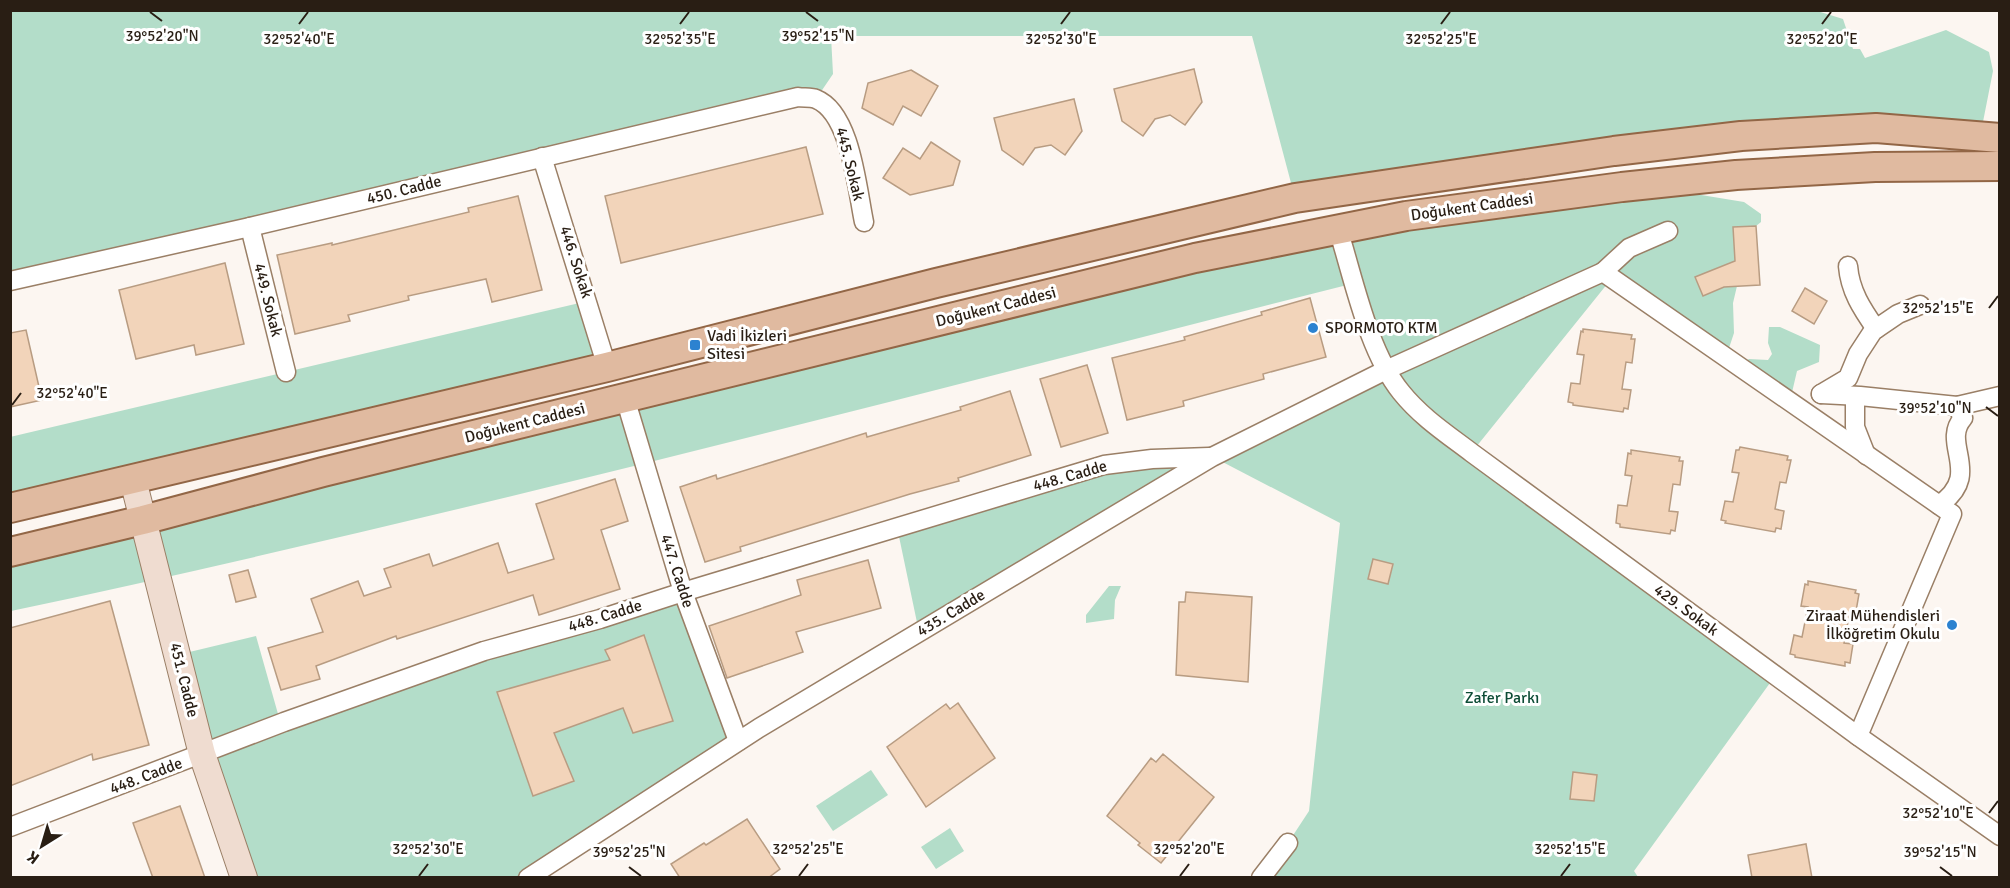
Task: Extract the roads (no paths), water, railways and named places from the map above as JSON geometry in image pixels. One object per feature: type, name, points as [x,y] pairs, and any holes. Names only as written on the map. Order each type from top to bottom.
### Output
[{"type":"main road","points":[[10,508],[607,367],[936,283],[1295,198],[1614,151],[1741,136],[1876,128],[2000,138]]},
{"type":"main road","name":"Doğukent Caddesi","points":[[10,552],[143,520],[323,472],[1195,258],[1338,229],[1406,216],[1610,188],[1725,176],[1875,167],[2000,166]]},
{"type":"street","name":"450. Cadde","points":[[10,281],[250,227],[798,97]]},
{"type":"street","name":"445. Sokak","points":[[798,97],[816,99],[833,111],[842,127],[848,141],[864,222]]},
{"type":"street","name":"446. Sokak","points":[[542,157],[607,367]]},
{"type":"street","name":"449. Sokak","points":[[250,227],[286,372]]},
{"type":"street","name":"429. Sokak","points":[[1338,229],[1369,330],[1386,370],[1400,392],[1438,427],[1858,736],[2000,836]]},
{"type":"street","name":"435. Cadde","points":[[528,878],[738,741],[1212,456],[1386,370],[1603,272],[1629,248],[1668,231]]},
{"type":"street","points":[[1848,266],[1850,282],[1863,310],[1876,329]]},
{"type":"street","points":[[1603,272],[1952,514],[1858,736]]},
{"type":"street","points":[[1790,402],[1808,400],[1848,378],[1858,354],[1876,329],[1898,314],[1920,304]]},
{"type":"street","points":[[1821,394],[1957,405],[2000,396]]},
{"type":"street","points":[[1855,396],[1855,427],[1866,454]]},
{"type":"street","name":"447. Cadde","points":[[625,398],[683,592],[738,741]]},
{"type":"street","points":[[1939,505],[1958,487],[1961,470],[1956,432],[1958,423],[1963,418],[1957,405]]},
{"type":"street","name":"448. Cadde","points":[[10,827],[284,722],[484,651],[600,619],[1104,465],[1152,459],[1212,456]]},
{"type":"street","name":"451. Cadde","points":[[133,480],[202,754],[244,878]]},
{"type":"street","points":[[1261,878],[1288,843]]},
{"type":"place","name":"SPORMOTO KTM","points":[[1313,328]]},
{"type":"place","name":"Vadi İkizleri Sitesi","points":[[695,345]]},
{"type":"place","name":"Ziraat Mühendisleri İlköğretim Okulu","points":[[1952,625]]},
{"type":"park label","name":"Zafer Parkı","points":[[1502,698]]}]
